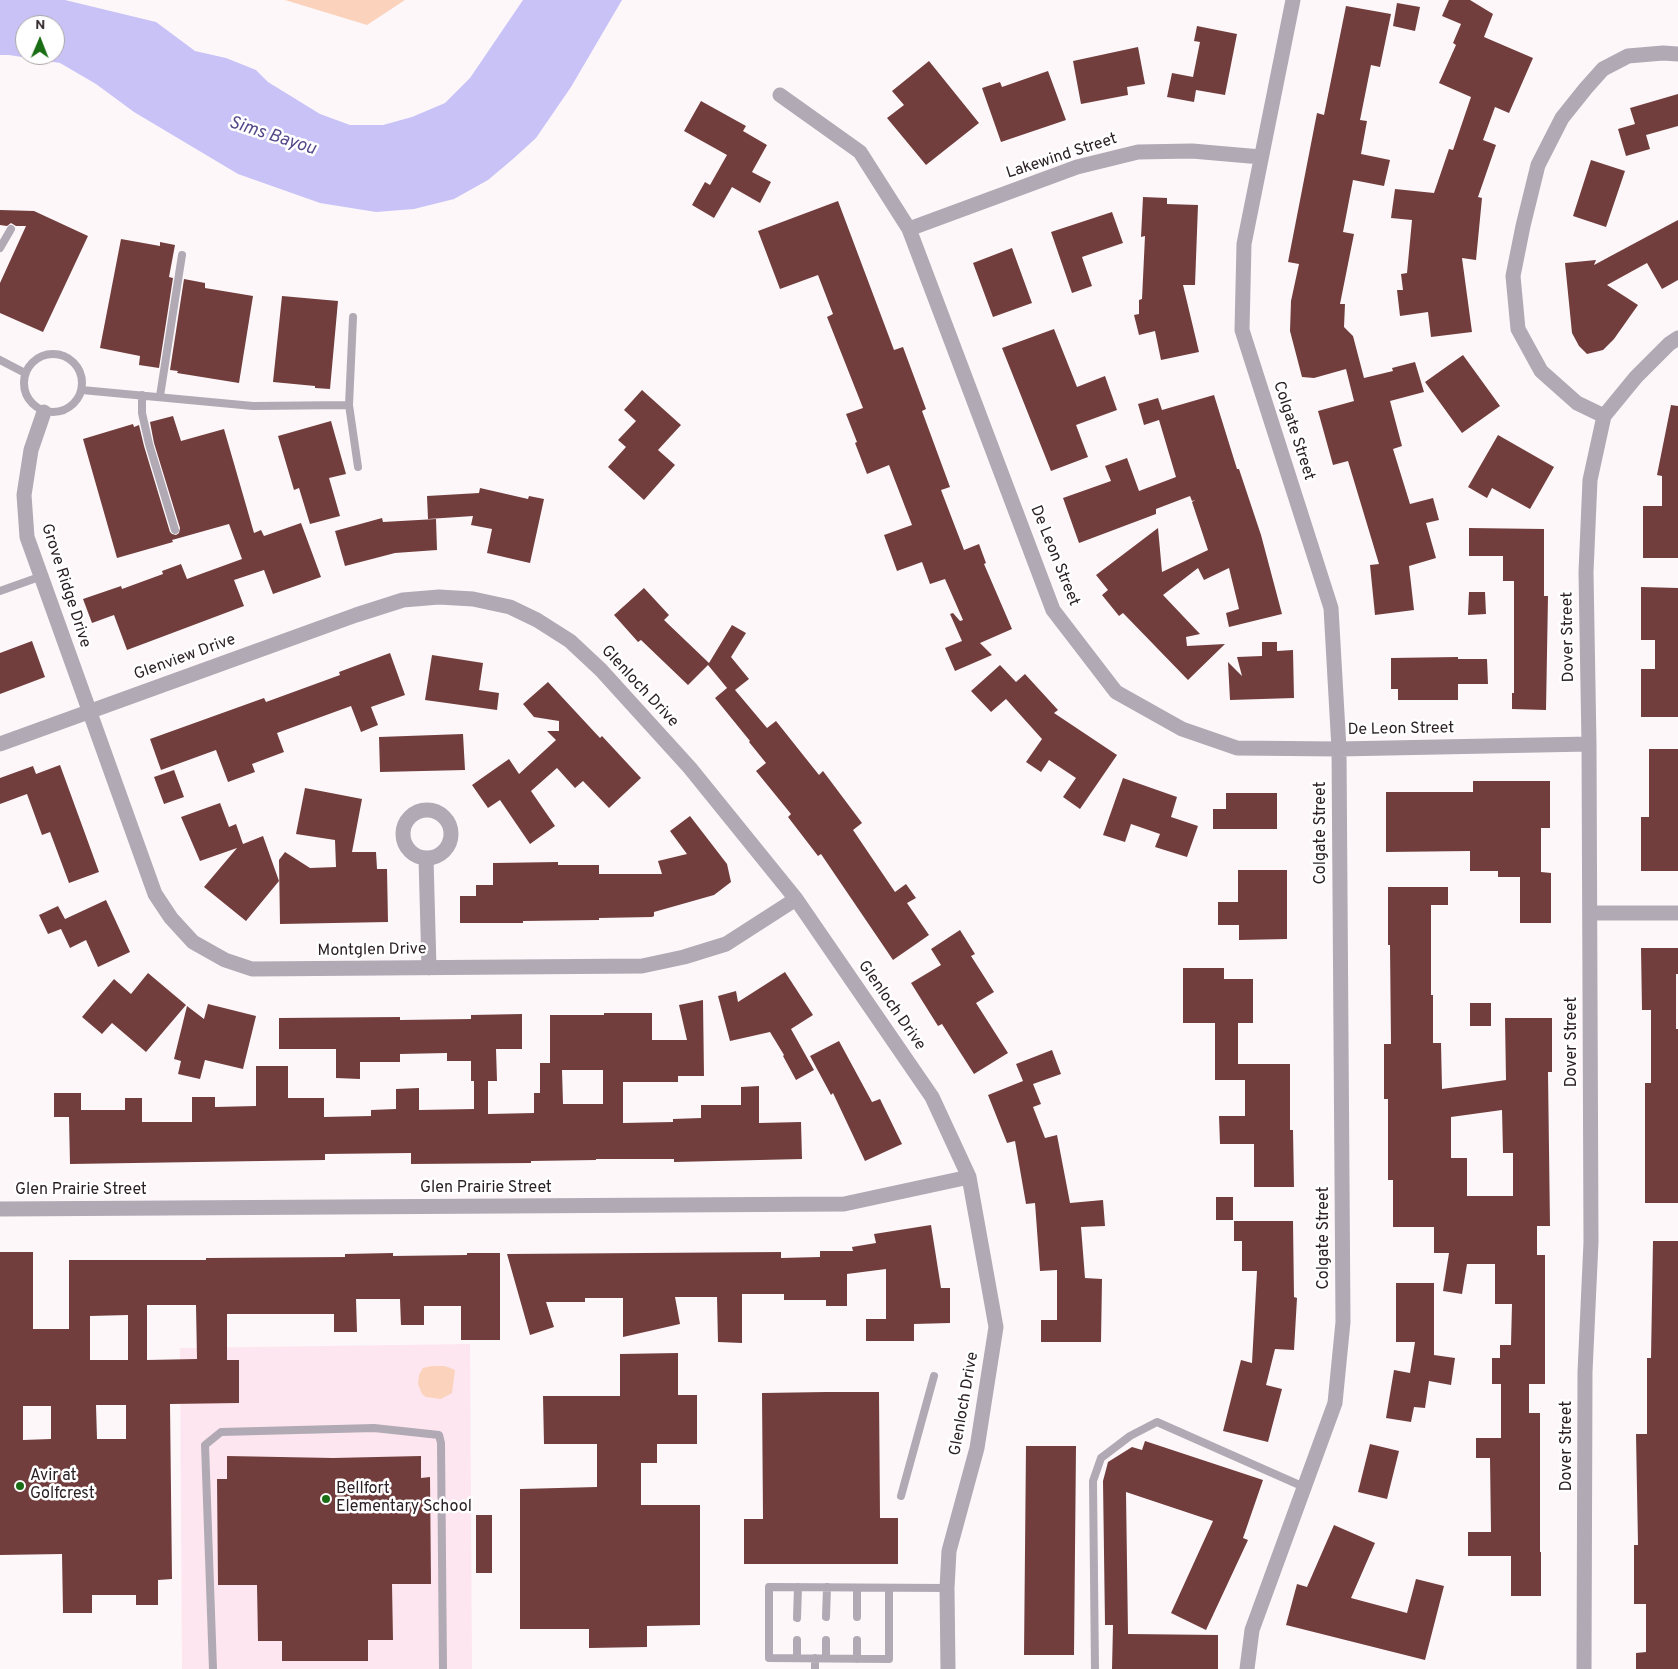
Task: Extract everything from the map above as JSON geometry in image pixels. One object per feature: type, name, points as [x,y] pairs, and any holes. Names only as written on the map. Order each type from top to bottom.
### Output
[{"type":"street","name":"Colgate Street","points":[[1248,1669],[1252,1630],[1335,1403],[1343,1322],[1339,749],[1331,608],[1242,330],[1244,244],[1293,0]]},
{"type":"street","points":[[1678,54],[1663,53],[1628,56],[1603,69],[1562,118],[1538,165],[1522,226],[1514,276],[1518,329],[1541,371],[1577,403],[1604,416],[1636,377],[1669,344],[1678,338]]},
{"type":"street","name":"De Leon Street","points":[[780,95],[860,152],[909,229],[1053,610],[1116,692],[1182,728],[1237,748],[1339,749],[1589,744]]},
{"type":"street","name":"Lakewind Street","points":[[909,229],[1076,168],[1138,152],[1192,150],[1261,157]]},
{"type":"street","name":"Grove Ridge Drive","points":[[44,412],[31,450],[24,495],[27,537],[90,711]]},
{"type":"street","name":"Dover Street","points":[[1584,1669],[1585,1372],[1591,1242],[1589,744],[1586,572],[1590,480],[1604,416]]},
{"type":"street","name":"Glenloch Drive","points":[[381,606],[403,600],[439,597],[473,599],[510,607],[537,620],[570,641],[601,670],[690,768],[796,898],[932,1097],[969,1177],[996,1327],[977,1448],[949,1551],[947,1588],[948,1669]]},
{"type":"street","name":"Glenview Drive","points":[[0,744],[381,606]]},
{"type":"street","name":"Montglen Drive","points":[[90,711],[155,894],[171,918],[193,942],[225,960],[252,969],[642,966],[684,957],[726,944],[796,898]]},
{"type":"street","points":[[426,858],[429,968]]},
{"type":"street","points":[[1590,913],[1678,913]]},
{"type":"street","name":"Glen Prairie Street","points":[[0,1209],[844,1204],[969,1177]]},
{"type":"lane","points":[[0,248],[11,230]]},
{"type":"lane","points":[[160,396],[182,254]]},
{"type":"lane","points":[[354,317],[349,405],[358,467]]},
{"type":"lane","points":[[57,354],[66,357],[80,371],[82,390],[72,406],[54,413],[44,412],[35,407],[24,392],[25,372],[30,364],[38,358],[57,354]]},
{"type":"lane","points":[[0,360],[25,372]]},
{"type":"lane","points":[[82,390],[253,406],[349,405]]},
{"type":"lane","points":[[142,395],[142,413],[147,436],[175,530]]},
{"type":"lane","points":[[0,591],[42,576]]},
{"type":"lane","points":[[901,1496],[934,1376]]},
{"type":"lane","points":[[1094,1669],[1093,1481],[1101,1458],[1130,1436],[1157,1422],[1304,1486]]},
{"type":"lane","points":[[213,1669],[205,1445],[221,1432],[374,1428],[439,1435],[441,1444],[443,1669]]},
{"type":"lane","points":[[890,1588],[889,1659],[769,1658],[769,1587],[947,1588]]},
{"type":"lane","points":[[797,1618],[798,1587]]},
{"type":"lane","points":[[826,1617],[827,1588]]},
{"type":"lane","points":[[857,1588],[857,1617]]},
{"type":"lane","points":[[797,1640],[797,1658]]},
{"type":"lane","points":[[826,1640],[826,1658]]},
{"type":"lane","points":[[857,1640],[857,1659]]},
{"type":"lane","points":[[815,1658],[815,1669]]},
{"type":"shaded area","points":[[285,0],[405,0],[367,25]]},
{"type":"shaded area","name":"Bellfort Elementary School","points":[[470,1344],[472,1669],[182,1669],[180,1348]]},
{"type":"shaded area","points":[[445,1366],[455,1370],[452,1393],[441,1399],[426,1397],[422,1394],[418,1384],[419,1375],[423,1368]]},
{"type":"water","name":"Sims Bayou","points":[[0,0],[65,0],[156,22],[195,51],[226,58],[256,70],[268,82],[320,114],[350,125],[383,125],[412,117],[445,103],[470,78],[523,0],[622,0],[571,87],[536,138],[488,180],[454,199],[414,209],[376,212],[320,203],[238,174],[134,112],[96,84],[63,65],[65,65],[65,15],[15,15],[15,56],[0,55]]},
{"type":"building","points":[[1449,0],[1470,0],[1493,14],[1484,37],[1533,58],[1509,113],[1495,107],[1483,140],[1496,145],[1478,197],[1482,198],[1476,260],[1462,258],[1472,332],[1431,337],[1428,312],[1400,316],[1397,290],[1403,290],[1401,274],[1407,273],[1412,220],[1391,218],[1395,189],[1434,193],[1449,149],[1453,150],[1471,97],[1439,83],[1456,45],[1453,43],[1461,24],[1442,16]]},
{"type":"building","points":[[1397,3],[1420,7],[1415,31],[1393,26]]},
{"type":"building","points":[[1346,6],[1391,14],[1380,67],[1371,65],[1360,120],[1367,121],[1361,154],[1390,160],[1384,186],[1353,180],[1343,232],[1354,234],[1340,304],[1345,304],[1344,327],[1353,336],[1364,378],[1393,371],[1392,368],[1415,362],[1424,392],[1390,401],[1402,446],[1393,449],[1410,504],[1433,498],[1439,520],[1426,523],[1436,558],[1409,566],[1414,610],[1375,615],[1370,565],[1379,564],[1348,461],[1333,465],[1318,411],[1354,401],[1346,369],[1314,378],[1302,377],[1290,331],[1291,301],[1299,264],[1288,262],[1317,113],[1324,115]]},
{"type":"building","points":[[1197,26],[1237,34],[1225,95],[1196,90],[1194,102],[1167,97],[1172,73],[1193,77],[1200,42],[1194,41]]},
{"type":"building","points":[[1138,47],[1145,84],[1127,87],[1128,95],[1081,104],[1073,61]]},
{"type":"building","points":[[929,61],[979,123],[926,165],[887,118],[904,105],[892,91]]},
{"type":"building","points":[[1048,71],[1066,120],[1001,142],[982,88],[1000,82],[1002,87]]},
{"type":"building","points":[[1678,94],[1678,126],[1646,135],[1650,149],[1626,156],[1618,129],[1635,124],[1630,108]]},
{"type":"building","points":[[701,101],[746,126],[743,131],[767,145],[752,172],[771,182],[760,203],[732,187],[714,218],[692,205],[705,182],[710,185],[727,155],[684,131]]},
{"type":"building","points":[[1591,160],[1625,171],[1606,227],[1573,216]]},
{"type":"building","points":[[1143,197],[1167,198],[1167,204],[1198,205],[1195,285],[1183,285],[1199,352],[1161,360],[1155,331],[1139,335],[1134,315],[1139,314],[1139,300],[1142,299],[1145,236],[1141,237]]},
{"type":"building","points":[[838,201],[894,350],[903,347],[926,409],[922,411],[950,487],[941,490],[964,550],[979,544],[986,563],[984,564],[1012,629],[980,643],[992,655],[955,671],[945,648],[962,641],[950,614],[953,613],[960,621],[963,620],[945,579],[930,584],[922,562],[897,571],[884,535],[912,525],[889,465],[867,474],[855,443],[857,442],[846,414],[863,408],[827,317],[833,314],[818,275],[780,289],[758,231]]},
{"type":"building","points":[[0,210],[34,211],[88,236],[43,332],[0,313],[0,283],[26,226],[16,226],[11,223],[7,226],[0,225]]},
{"type":"building","points":[[1112,212],[1123,243],[1082,257],[1092,286],[1072,293],[1051,232]]},
{"type":"building","points":[[1678,220],[1678,280],[1662,289],[1647,263],[1607,285],[1638,305],[1614,339],[1603,350],[1587,354],[1579,346],[1572,333],[1565,263],[1596,260],[1594,265]]},
{"type":"building","points":[[121,239],[160,246],[160,242],[175,245],[169,277],[173,278],[159,368],[139,365],[140,356],[100,348]]},
{"type":"building","points":[[1012,248],[1032,303],[993,317],[973,263]]},
{"type":"building","points":[[184,279],[205,283],[205,288],[253,296],[239,383],[177,373],[178,371],[170,370]]},
{"type":"building","points":[[282,296],[338,301],[330,389],[273,382]]},
{"type":"building","points":[[1054,329],[1077,387],[1105,376],[1117,410],[1076,425],[1088,457],[1051,471],[1002,348]]},
{"type":"building","points":[[1463,355],[1500,406],[1462,433],[1425,382]]},
{"type":"building","points":[[642,390],[681,425],[658,450],[675,465],[644,500],[608,467],[626,447],[618,440],[636,421],[624,410]]},
{"type":"building","points":[[1214,395],[1237,469],[1239,469],[1261,535],[1282,614],[1229,627],[1226,613],[1239,609],[1229,568],[1204,580],[1198,568],[1163,595],[1200,634],[1186,637],[1187,646],[1225,644],[1188,680],[1123,613],[1119,616],[1102,595],[1108,590],[1096,575],[1158,528],[1162,572],[1208,550],[1192,502],[1195,500],[1192,501],[1190,496],[1156,509],[1156,514],[1079,543],[1063,498],[1111,481],[1105,466],[1127,458],[1139,491],[1176,477],[1159,420],[1144,425],[1138,404],[1158,398],[1162,410]]},
{"type":"building","points":[[1671,405],[1678,406],[1678,558],[1643,558],[1643,506],[1662,506],[1662,476],[1657,475]]},
{"type":"building","points":[[173,416],[181,441],[224,429],[254,533],[261,530],[264,536],[301,523],[321,577],[273,594],[264,570],[234,580],[244,606],[127,650],[114,615],[92,623],[83,599],[121,586],[122,589],[163,574],[162,571],[181,564],[187,579],[242,559],[229,524],[117,558],[83,439],[133,424],[134,427],[139,425],[170,532],[176,535],[179,533],[180,528],[154,443],[150,422]]},
{"type":"building","points":[[331,421],[346,474],[329,478],[340,516],[310,524],[299,488],[294,490],[278,436]]},
{"type":"building","points":[[1498,435],[1554,467],[1530,509],[1492,488],[1487,498],[1468,487]]},
{"type":"building","points":[[480,488],[528,499],[529,496],[544,499],[530,563],[487,553],[492,529],[471,525],[473,516],[428,519],[427,496],[479,493]]},
{"type":"building","points":[[382,518],[383,522],[436,519],[437,550],[395,553],[345,566],[335,531]]},
{"type":"building","points":[[1469,528],[1544,529],[1544,596],[1548,596],[1546,710],[1512,709],[1512,693],[1514,693],[1514,581],[1503,581],[1503,556],[1469,556]]},
{"type":"building","points":[[1641,587],[1678,588],[1678,717],[1641,717],[1641,669],[1655,669],[1655,640],[1641,640]]},
{"type":"building","points":[[644,588],[669,615],[664,620],[709,663],[732,625],[746,633],[731,657],[749,679],[735,690],[767,728],[776,721],[819,775],[823,771],[862,823],[853,830],[895,892],[906,884],[916,898],[907,903],[929,935],[893,960],[821,854],[818,856],[788,817],[791,814],[756,771],[766,763],[715,698],[727,688],[708,665],[688,685],[641,640],[638,642],[614,615]]},
{"type":"building","points":[[1469,592],[1485,592],[1486,614],[1468,615]]},
{"type":"building","points":[[32,641],[45,677],[0,694],[0,653]]},
{"type":"building","points":[[1262,642],[1277,642],[1277,651],[1293,650],[1294,698],[1230,700],[1228,662],[1242,676],[1237,657],[1262,656]]},
{"type":"building","points":[[390,653],[405,695],[371,707],[378,725],[361,732],[351,706],[277,733],[284,752],[252,764],[255,772],[228,782],[216,750],[161,770],[150,739],[264,698],[266,702],[340,675],[339,672]]},
{"type":"building","points":[[432,655],[483,663],[479,690],[499,693],[497,710],[425,700]]},
{"type":"building","points":[[1458,657],[1458,659],[1487,659],[1488,684],[1458,684],[1458,700],[1398,700],[1398,689],[1391,689],[1391,658]]},
{"type":"building","points":[[1000,665],[1016,682],[1025,674],[1058,710],[1054,713],[1117,755],[1080,809],[1063,797],[1076,778],[1049,760],[1041,772],[1026,762],[1042,739],[1006,699],[991,712],[971,691]]},
{"type":"building","points":[[548,682],[600,738],[602,736],[641,778],[609,808],[583,781],[575,788],[557,768],[531,791],[555,826],[530,844],[500,800],[488,808],[472,785],[509,759],[519,774],[556,740],[547,731],[559,731],[559,721],[534,717],[523,704]]},
{"type":"building","points":[[463,734],[465,770],[380,772],[379,737]]},
{"type":"building","points":[[1649,749],[1678,749],[1678,871],[1641,871],[1641,817],[1649,817]]},
{"type":"building","points":[[60,765],[99,872],[69,883],[50,832],[42,835],[27,794],[0,804],[0,778],[33,766],[36,774]]},
{"type":"building","points":[[174,770],[184,797],[164,804],[154,777]]},
{"type":"building","points":[[1123,778],[1177,797],[1171,817],[1198,826],[1187,857],[1155,847],[1160,834],[1131,824],[1125,842],[1103,835]]},
{"type":"building","points":[[1473,781],[1550,781],[1550,828],[1541,828],[1541,872],[1551,873],[1551,923],[1520,923],[1520,877],[1498,877],[1498,871],[1470,871],[1470,851],[1386,852],[1386,792],[1473,792]]},
{"type":"building","points":[[305,788],[362,799],[352,852],[376,852],[377,869],[387,869],[388,922],[280,924],[279,860],[285,852],[310,868],[336,867],[335,840],[296,834]]},
{"type":"building","points":[[1226,793],[1277,793],[1277,829],[1213,829],[1213,809],[1226,809]]},
{"type":"building","points":[[220,803],[229,827],[236,824],[243,844],[263,836],[279,881],[246,921],[204,887],[237,848],[200,861],[181,817]]},
{"type":"building","points":[[690,816],[727,864],[731,882],[714,895],[654,912],[652,917],[523,921],[523,923],[460,923],[460,896],[476,896],[476,885],[493,885],[493,863],[558,862],[558,865],[599,865],[599,874],[662,874],[658,861],[687,854],[670,831]]},
{"type":"building","points":[[1238,870],[1287,870],[1287,939],[1239,940],[1239,925],[1218,925],[1218,902],[1238,902]]},
{"type":"building","points":[[1388,887],[1448,887],[1448,905],[1431,905],[1433,1043],[1441,1043],[1442,1089],[1506,1080],[1505,1018],[1552,1018],[1552,1072],[1548,1072],[1550,1226],[1537,1226],[1537,1255],[1545,1255],[1545,1384],[1529,1384],[1529,1413],[1540,1413],[1541,1596],[1511,1596],[1511,1556],[1468,1556],[1468,1532],[1491,1532],[1490,1458],[1476,1458],[1476,1438],[1501,1438],[1501,1384],[1492,1384],[1492,1358],[1500,1358],[1500,1345],[1511,1345],[1512,1304],[1495,1304],[1495,1264],[1467,1264],[1462,1294],[1443,1291],[1449,1253],[1434,1253],[1434,1227],[1393,1227],[1393,1180],[1388,1180],[1388,1099],[1384,1099],[1384,1044],[1391,1044],[1390,945],[1388,945]],"holes":[[[1502,1110],[1503,1153],[1513,1153],[1513,1196],[1467,1196],[1467,1158],[1451,1158],[1451,1117]]]},
{"type":"building","points":[[106,900],[130,952],[98,967],[86,940],[70,948],[61,929],[48,934],[39,915],[58,906],[65,919]]},
{"type":"building","points":[[960,930],[975,954],[971,956],[994,992],[976,1003],[1008,1053],[974,1074],[942,1024],[938,1026],[911,983],[941,965],[931,949]]},
{"type":"building","points":[[1641,948],[1678,948],[1676,1029],[1678,1029],[1678,1203],[1645,1203],[1645,1083],[1651,1083],[1651,1010],[1642,1010]]},
{"type":"building","points":[[1183,968],[1224,968],[1224,979],[1253,979],[1253,1023],[1238,1023],[1238,1064],[1290,1064],[1290,1130],[1293,1130],[1294,1187],[1254,1187],[1254,1144],[1220,1144],[1219,1116],[1245,1116],[1245,1080],[1215,1080],[1215,1023],[1183,1023]]},
{"type":"building","points":[[785,972],[813,1015],[791,1029],[814,1070],[796,1080],[770,1032],[730,1041],[718,996],[736,991],[738,1002]]},
{"type":"building","points":[[148,973],[186,1005],[146,1052],[112,1023],[102,1034],[82,1017],[114,979],[131,994]]},
{"type":"building","points":[[703,1000],[704,1076],[678,1076],[678,1082],[623,1082],[623,1123],[673,1122],[673,1119],[701,1118],[701,1105],[741,1105],[741,1087],[759,1086],[759,1123],[801,1122],[802,1159],[674,1162],[674,1159],[596,1159],[531,1161],[531,1163],[411,1164],[411,1153],[325,1154],[325,1160],[70,1164],[69,1117],[54,1117],[54,1093],[81,1093],[81,1110],[125,1110],[125,1098],[142,1098],[142,1122],[192,1122],[192,1097],[215,1097],[215,1107],[256,1106],[256,1066],[288,1066],[288,1098],[324,1098],[324,1117],[371,1116],[371,1110],[396,1109],[396,1089],[419,1088],[419,1110],[474,1109],[474,1081],[471,1081],[471,1061],[447,1061],[447,1053],[400,1054],[400,1062],[360,1062],[360,1079],[336,1078],[336,1049],[279,1049],[279,1018],[400,1017],[400,1020],[471,1019],[471,1015],[522,1014],[522,1049],[496,1049],[497,1081],[488,1081],[488,1114],[534,1113],[534,1093],[540,1093],[540,1063],[550,1063],[550,1015],[652,1013],[652,1040],[687,1040],[679,1005]],"holes":[[[562,1070],[603,1070],[603,1104],[563,1104]]]},
{"type":"building","points":[[1470,1003],[1491,1003],[1491,1026],[1470,1026]]},
{"type":"building","points":[[208,1004],[256,1016],[243,1069],[205,1060],[200,1079],[178,1074],[181,1061],[174,1059],[187,1006],[204,1019]]},
{"type":"building","points":[[839,1041],[872,1102],[880,1099],[902,1144],[865,1161],[833,1093],[831,1095],[810,1056]]},
{"type":"building","points":[[1052,1050],[1061,1074],[1033,1084],[1041,1104],[1033,1107],[1045,1138],[1057,1135],[1070,1203],[1103,1200],[1105,1226],[1081,1227],[1085,1278],[1102,1279],[1101,1342],[1041,1342],[1041,1320],[1057,1320],[1057,1270],[1040,1271],[1035,1203],[1026,1204],[1015,1141],[1007,1143],[988,1095],[1023,1081],[1016,1064]]},
{"type":"building","points":[[1216,1197],[1233,1197],[1233,1220],[1216,1220]]},
{"type":"building","points":[[1234,1221],[1293,1221],[1294,1297],[1297,1298],[1294,1350],[1275,1349],[1266,1385],[1282,1389],[1268,1442],[1223,1431],[1241,1360],[1252,1363],[1257,1271],[1242,1271],[1242,1241],[1234,1241]]},
{"type":"building","points":[[931,1225],[941,1288],[950,1288],[950,1323],[914,1324],[914,1341],[866,1341],[866,1319],[886,1319],[886,1269],[847,1274],[847,1306],[826,1306],[826,1300],[784,1300],[784,1294],[742,1294],[742,1343],[718,1342],[717,1297],[675,1297],[680,1324],[623,1337],[623,1298],[585,1298],[585,1302],[546,1302],[554,1327],[530,1335],[507,1254],[781,1252],[781,1258],[820,1257],[820,1251],[853,1251],[852,1247],[876,1243],[874,1234]]},
{"type":"building","points":[[1653,1241],[1678,1241],[1678,1669],[1636,1669],[1636,1653],[1646,1652],[1646,1604],[1634,1604],[1634,1545],[1638,1545],[1636,1434],[1647,1434],[1647,1358],[1651,1358]]},
{"type":"building","points":[[0,1252],[33,1252],[33,1329],[69,1329],[69,1260],[206,1260],[206,1258],[345,1257],[345,1254],[393,1253],[393,1256],[500,1253],[500,1340],[461,1340],[461,1306],[424,1306],[424,1325],[401,1325],[400,1299],[356,1299],[357,1332],[334,1332],[334,1314],[227,1314],[227,1360],[239,1360],[239,1403],[170,1404],[172,1579],[158,1580],[158,1605],[136,1605],[136,1595],[92,1595],[92,1613],[63,1613],[62,1554],[0,1555]],"holes":[[[147,1305],[196,1305],[197,1359],[147,1360]],[[128,1315],[128,1360],[90,1360],[90,1316]],[[96,1405],[126,1405],[126,1439],[97,1439]],[[23,1406],[51,1406],[51,1439],[23,1440]]]},
{"type":"building","points":[[1396,1283],[1434,1283],[1434,1355],[1455,1358],[1451,1385],[1429,1381],[1425,1408],[1414,1407],[1411,1422],[1386,1418],[1394,1370],[1410,1373],[1415,1342],[1396,1342]]},
{"type":"building","points":[[678,1353],[678,1395],[697,1395],[697,1444],[657,1444],[657,1463],[641,1463],[641,1505],[700,1505],[700,1625],[647,1626],[647,1647],[589,1648],[589,1629],[520,1629],[520,1489],[597,1487],[597,1444],[544,1444],[543,1396],[620,1396],[620,1354]]},
{"type":"building","points":[[879,1392],[880,1518],[898,1518],[898,1564],[744,1564],[744,1519],[763,1519],[762,1393]]},
{"type":"building","points":[[1145,1441],[1263,1480],[1243,1538],[1248,1540],[1206,1630],[1171,1613],[1213,1521],[1126,1492],[1128,1634],[1218,1635],[1218,1669],[1112,1669],[1113,1625],[1105,1625],[1103,1481],[1108,1462],[1132,1447],[1142,1450]]},
{"type":"building","points":[[1370,1444],[1399,1451],[1387,1499],[1358,1492]]},
{"type":"building","points":[[1026,1446],[1076,1446],[1074,1655],[1024,1655]]},
{"type":"building","points":[[227,1456],[333,1458],[421,1456],[421,1478],[430,1477],[431,1584],[392,1584],[393,1640],[368,1640],[368,1661],[282,1661],[282,1641],[258,1641],[257,1585],[218,1585],[217,1479],[227,1479]]},
{"type":"building","points":[[476,1515],[492,1515],[492,1573],[476,1573]]},
{"type":"building","points":[[1334,1525],[1375,1543],[1351,1598],[1407,1613],[1416,1579],[1444,1586],[1425,1660],[1286,1625],[1297,1584],[1307,1587]]},
{"type":"place","name":"Avir at Golfcrest","points":[[20,1486]]},
{"type":"place","name":"Bellfort Elementary School","points":[[326,1499]]}]
